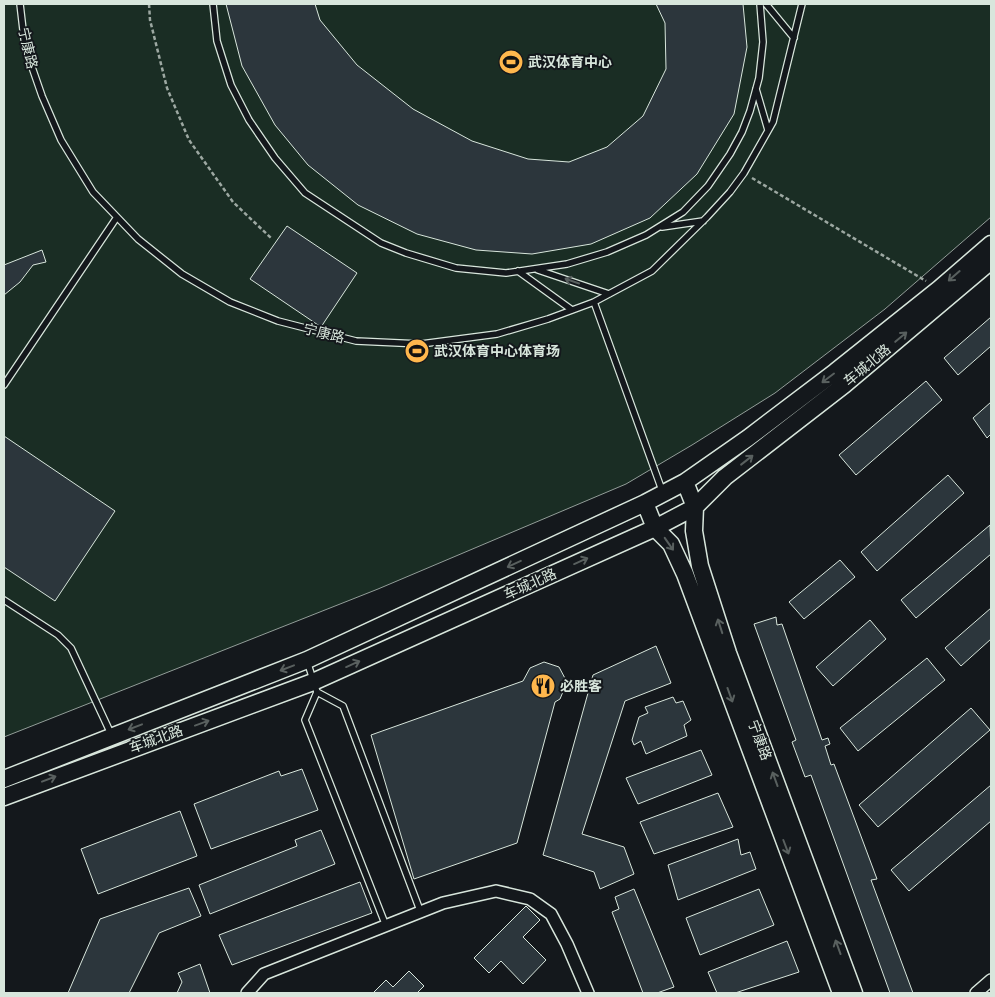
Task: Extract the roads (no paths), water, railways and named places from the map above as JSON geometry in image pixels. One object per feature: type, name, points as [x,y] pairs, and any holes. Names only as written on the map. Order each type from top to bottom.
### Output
[{"type":"main road","name":"车城北路","points":[[4,779],[307,660],[645,503],[685,482],[788,408],[939,289],[991,244]]},
{"type":"main road","name":"车城北路","points":[[4,797],[315,687],[655,528],[695,507],[726,477],[844,385],[991,260]]},
{"type":"main road","name":"宁康路","points":[[685,482],[695,507],[694,531],[698,556],[728,653],[854,993]]},
{"type":"main road","points":[[645,503],[655,528],[671,544],[688,583],[841,993]]},
{"type":"street","points":[[246,993],[264,974],[443,903],[496,891],[530,899],[551,914],[567,944],[588,993]]},
{"type":"street","points":[[976,993],[991,980]]},
{"type":"lane","name":"宁康路","points":[[20,4],[25,47],[42,96],[61,140],[93,192],[138,239],[182,274],[230,302],[278,321],[356,341],[421,344],[497,334],[594,302],[652,271],[730,192],[744,173],[773,122],[802,4]]},
{"type":"lane","points":[[213,4],[217,41],[231,85],[249,120],[275,158],[306,193],[381,243],[406,253],[456,268],[506,273],[567,264],[608,252],[657,228],[683,212],[708,186],[730,154],[742,132],[750,111],[756,89],[763,42],[760,4]]},
{"type":"lane","points":[[766,4],[794,38]]},
{"type":"lane","points":[[756,89],[768,130]]},
{"type":"lane","points":[[4,385],[117,217]]},
{"type":"lane","points":[[657,228],[703,221]]},
{"type":"lane","points":[[535,269],[609,294]]},
{"type":"lane","points":[[518,271],[572,310]]},
{"type":"lane","points":[[594,302],[663,493]]},
{"type":"lane","points":[[4,600],[58,635],[71,648],[112,736]]},
{"type":"lane","points":[[307,660],[315,687],[305,720],[386,926]]},
{"type":"lane","points":[[315,687],[343,706],[421,913]]},
{"type":"place","name":"武汉体育中心","points":[[511,62]]},
{"type":"place","name":"武汉体育中心体育场","points":[[417,351]]},
{"type":"place","name":"必胜客","points":[[543,686]]}]
